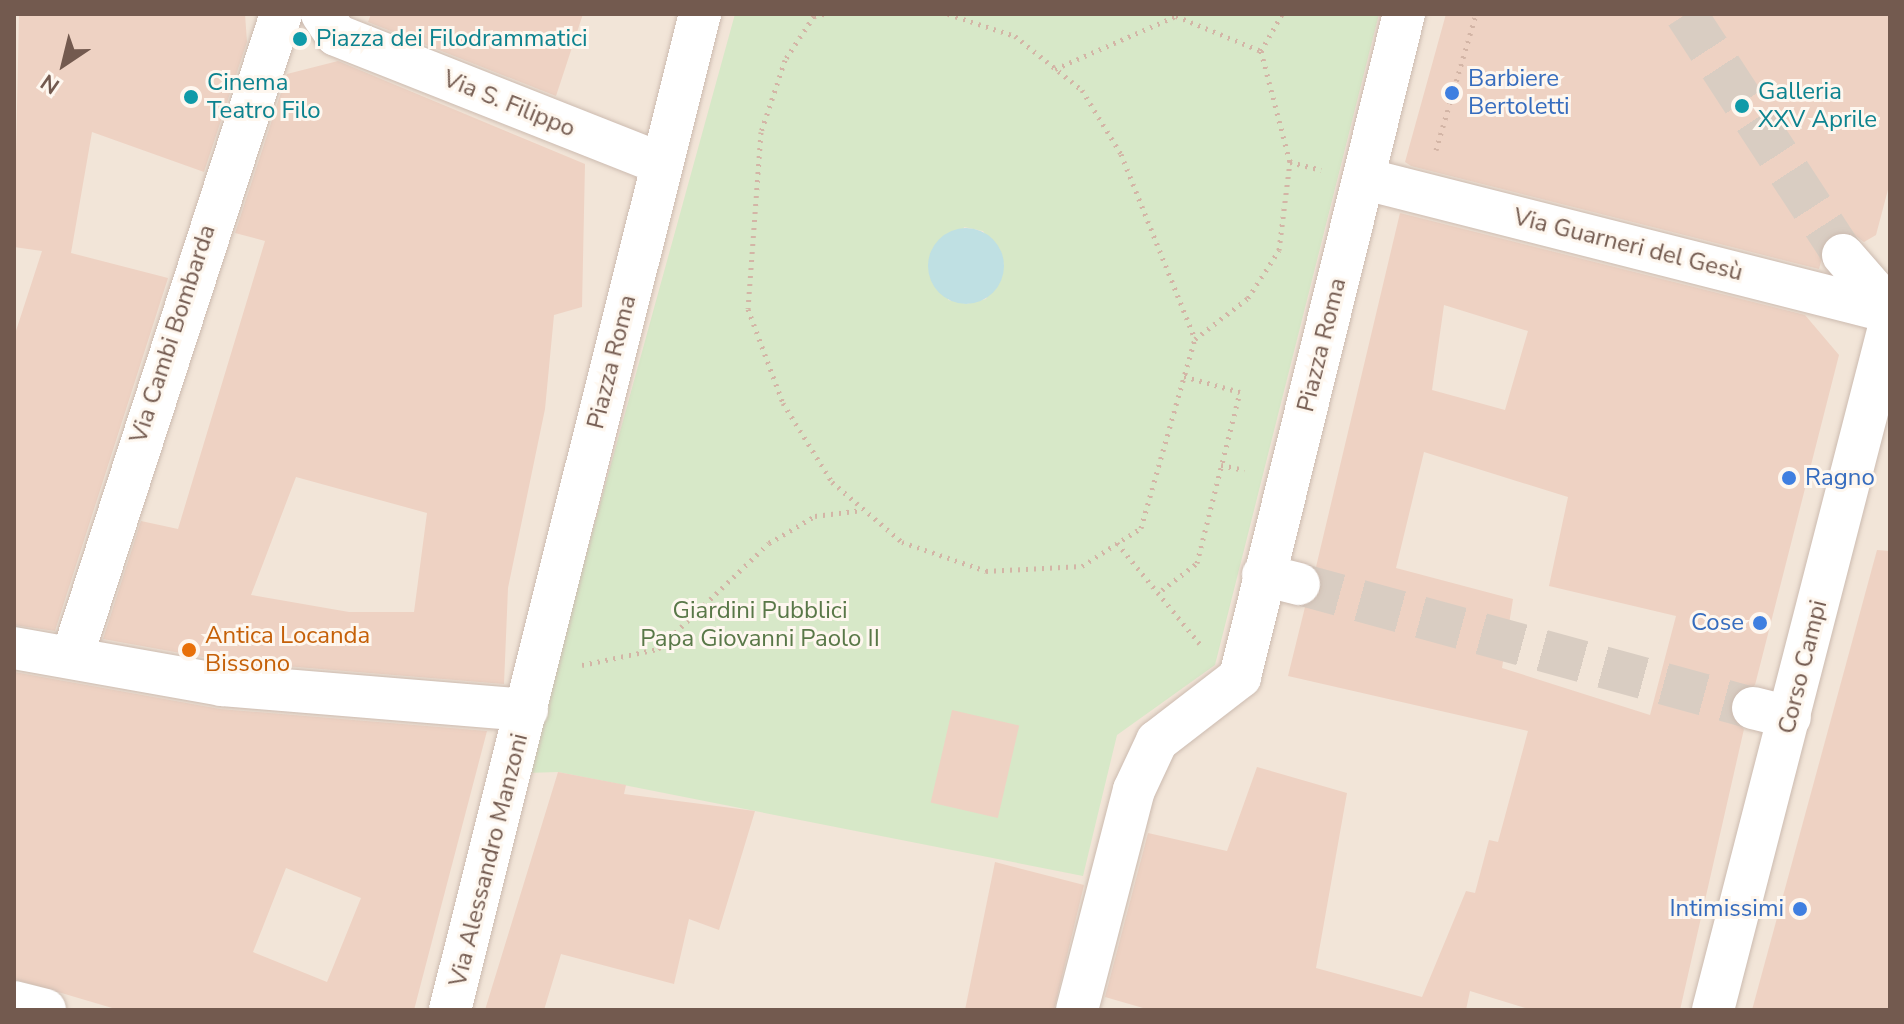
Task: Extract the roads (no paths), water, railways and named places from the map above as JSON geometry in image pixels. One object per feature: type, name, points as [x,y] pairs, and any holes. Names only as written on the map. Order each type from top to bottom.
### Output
[{"type":"street","name":"Via Cambi Bombarda","points":[[72,657],[281,14]]},
{"type":"street","name":"Via S. Filippo","points":[[322,14],[336,35],[661,164]]},
{"type":"street","name":"Piazza Roma","points":[[527,710],[700,14]]},
{"type":"street","name":"Piazza Roma","points":[[1077,1010],[1134,790],[1157,741],[1240,677],[1281,579],[1365,179],[1404,14]]},
{"type":"street","name":"Via Guarneri del Gesù","points":[[1365,179],[1890,311]]},
{"type":"street","points":[[1843,255],[1890,311]]},
{"type":"street","name":"Corso Campi","points":[[1713,1010],[1772,712],[1890,323]]},
{"type":"street","points":[[14,648],[222,685],[527,710]]},
{"type":"street","name":"Via Alessandro Manzoni","points":[[450,1010],[527,710]]},
{"type":"street","points":[[14,1002],[45,1010]]},
{"type":"water","points":[[966,228],[980,231],[993,239],[1001,252],[1004,266],[1001,280],[993,293],[980,301],[966,304],[952,301],[939,293],[931,280],[928,266],[931,252],[939,239],[952,231]]},
{"type":"tunnel","points":[[1686,14],[1843,255]]},
{"type":"tunnel","points":[[1299,584],[1753,708]]},
{"type":"place","name":"Piazza dei Filodrammatici","points":[[300,39]]},
{"type":"place","name":"Barbiere Bertoletti","points":[[1452,93]]},
{"type":"place","name":"Cinema Teatro Filo","points":[[191,97]]},
{"type":"place","name":"Galleria XXV Aprile","points":[[1742,106]]},
{"type":"place","name":"Ragno","points":[[1789,478]]},
{"type":"place","name":"Cose","points":[[1760,623]]},
{"type":"place","name":"Antica Locanda Bissono","points":[[189,650]]},
{"type":"place","name":"Intimissimi","points":[[1800,909]]},
{"type":"park label","name":"Giardini Pubblici Papa Giovanni Paolo II","points":[[760,625]]}]
